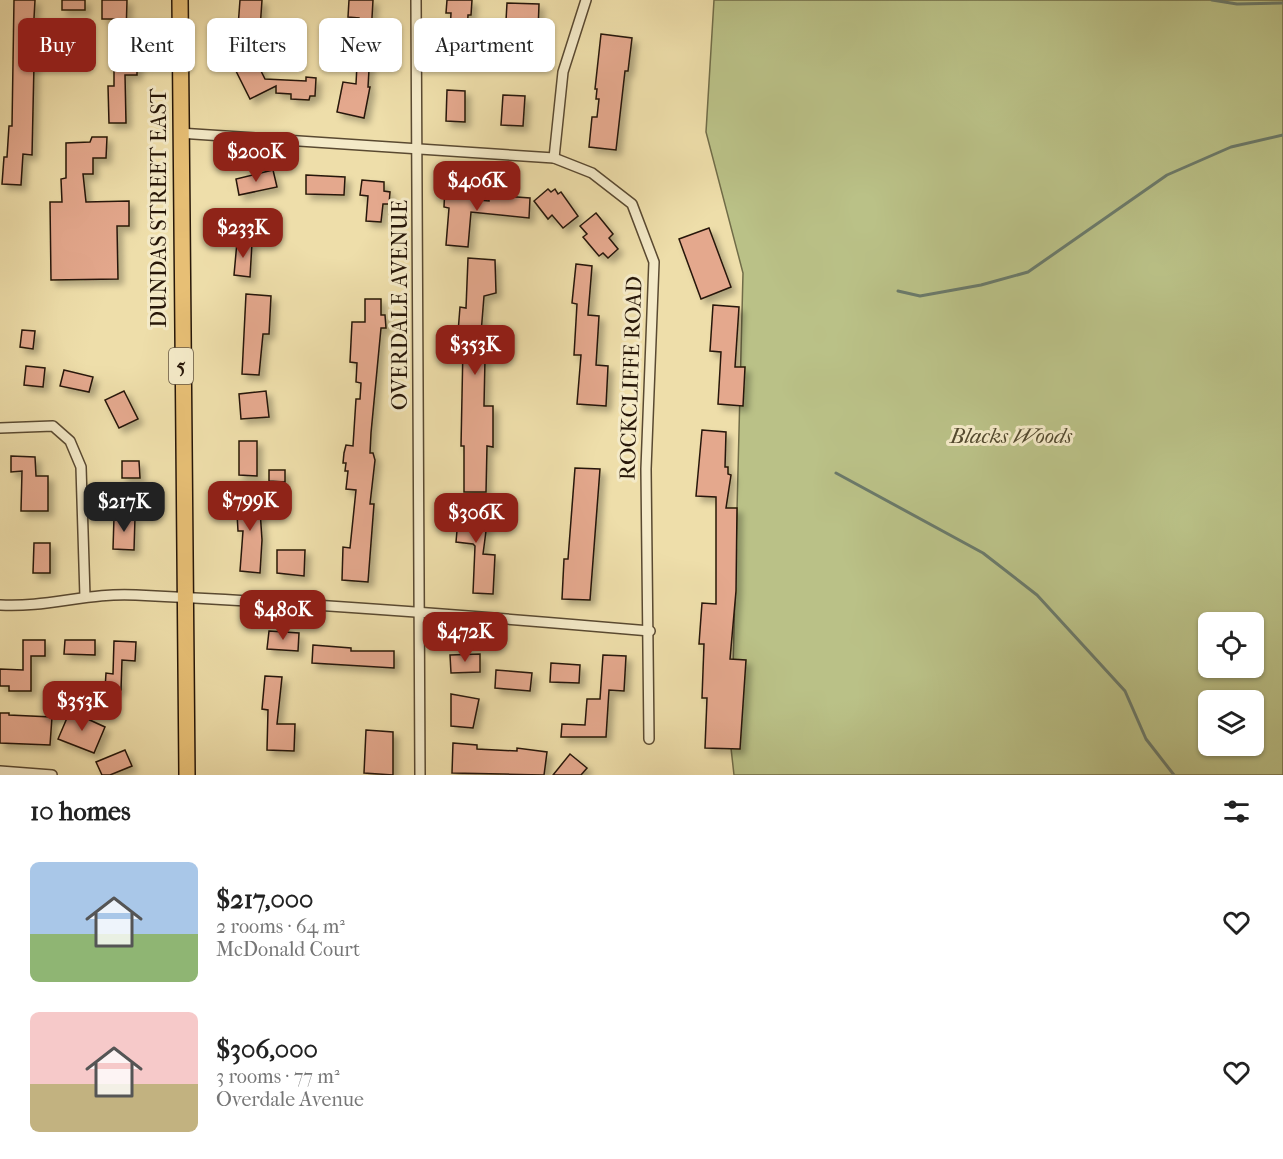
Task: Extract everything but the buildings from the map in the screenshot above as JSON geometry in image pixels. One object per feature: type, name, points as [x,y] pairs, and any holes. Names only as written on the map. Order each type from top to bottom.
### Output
[{"type":"main road","name":"DUNDAS STREET EAST","points":[[180,0],[183,598],[187,775]]},
{"type":"street","name":"OVERDALE AVENUE","points":[[416,0],[419,148],[420,775]]},
{"type":"street","points":[[554,158],[563,72],[586,0]]},
{"type":"street","name":"ROCKCLIFFE ROAD","points":[[180,133],[554,158],[592,173],[632,204],[654,262],[646,469],[650,739]]},
{"type":"street","points":[[0,428],[53,426],[70,441],[81,467],[85,597]]},
{"type":"street","points":[[0,605],[44,604],[85,597],[133,594],[418,610],[650,631]]},
{"type":"street","points":[[0,771],[52,775]]},
{"type":"green space","name":"Blacks Woods","points":[[714,0],[1283,0],[1283,775],[734,775],[731,748],[743,273],[706,132]]},
{"type":"waterway","points":[[1212,0],[1237,4],[1283,3]]},
{"type":"waterway","points":[[898,291],[920,296],[981,285],[1028,272],[1167,175],[1231,147],[1283,135]]},
{"type":"waterway","points":[[836,473],[983,553],[1037,595],[1125,691],[1146,739],[1174,775]]}]
